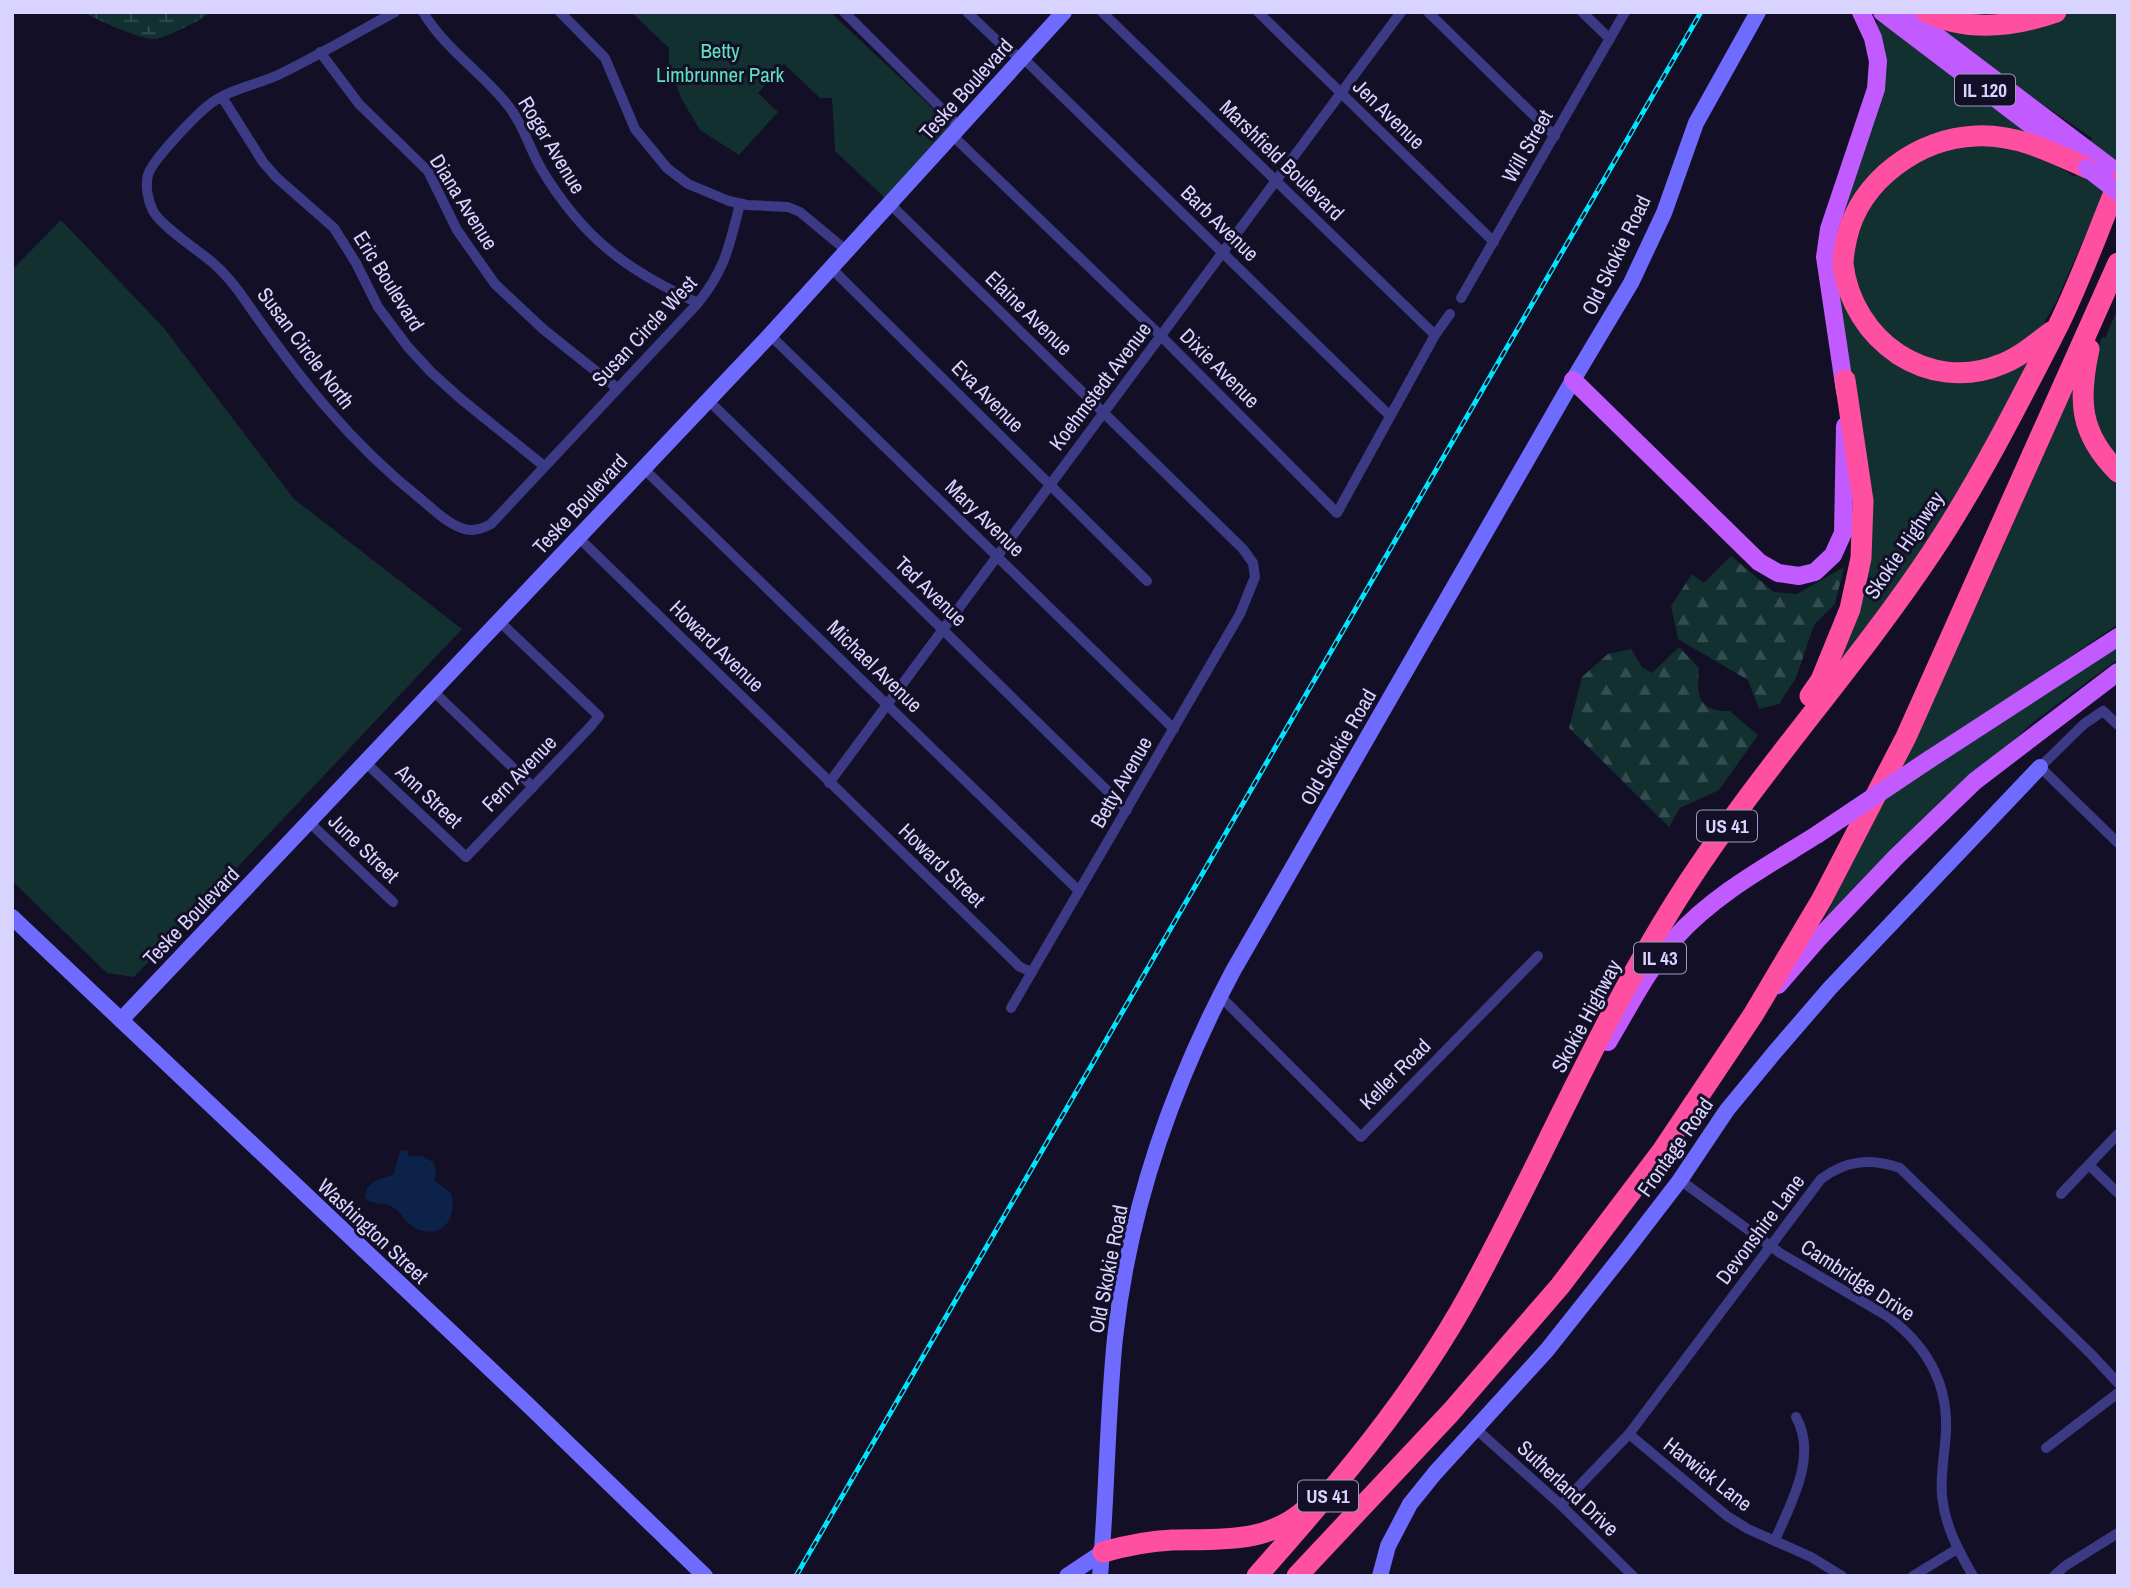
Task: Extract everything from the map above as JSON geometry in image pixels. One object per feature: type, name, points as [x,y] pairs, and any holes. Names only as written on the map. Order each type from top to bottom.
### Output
[{"type":"highway","points":[[1926,12],[1940,19],[1969,25],[2008,24],[2033,20],[2056,12]]},
{"type":"highway","points":[[2058,326],[2017,358],[1984,370],[1958,373],[1917,365],[1888,348],[1863,320],[1852,301],[1843,262],[1845,244],[1851,220],[1878,180],[1899,162],[1948,139],[1977,136],[2015,139],[2090,161]]},
{"type":"highway","name":"Skokie Highway","points":[[1257,1576],[1334,1490],[1394,1412],[1428,1362],[1471,1292],[1611,1014],[1686,886],[1935,547],[2000,438],[2058,326],[2118,183]]},
{"type":"highway","name":"US 41","points":[[1297,1576],[1451,1412],[1560,1286],[1662,1151],[1753,1015],[1822,899],[1906,737],[2118,263]]},
{"type":"highway","points":[[2100,304],[2081,388],[2085,421],[2102,456],[2118,472]]},
{"type":"highway","points":[[1686,886],[1725,815],[1821,680],[1850,609],[1861,558],[1863,501],[1845,380]]},
{"type":"highway","points":[[1103,1552],[1158,1541],[1233,1540],[1258,1536],[1273,1530],[1304,1511],[1371,1430],[1394,1412]]},
{"type":"main road","points":[[1573,380],[1759,562],[1778,573],[1799,576],[1815,572],[1833,555],[1843,533],[1845,380],[1825,257],[1829,229],[1876,89],[1878,61],[1873,38],[1861,12]]},
{"type":"main road","name":"IL 120","points":[[1882,12],[2090,161],[2118,173]]},
{"type":"main road","name":"IL 120","points":[[1905,12],[2090,161],[2118,192]]},
{"type":"main road","name":"IL 43","points":[[1554,1131],[1650,971],[1675,938],[1704,910],[2118,636]]},
{"type":"main road","points":[[1753,1015],[1825,931],[1975,780],[2115,674]]},
{"type":"street","name":"Susan Circle North","points":[[395,12],[278,75],[209,104],[154,161],[148,174],[147,188],[154,213],[215,264],[232,282],[290,365],[367,453],[438,513],[459,527],[483,529],[491,524],[544,466]]},
{"type":"street","name":"Roger Avenue","points":[[424,12],[445,43],[506,103],[537,162],[573,216],[618,258],[698,303]]},
{"type":"street","points":[[560,12],[605,58],[635,130],[667,168],[707,194],[740,204],[788,207],[800,212],[847,251]]},
{"type":"street","name":"Dixie Avenue","points":[[844,12],[957,131],[1337,513],[1391,416]]},
{"type":"street","name":"Barb Avenue","points":[[967,12],[1008,51],[1022,57],[1391,416]]},
{"type":"street","name":"Teske Boulevard","points":[[121,1020],[770,335],[1064,12]]},
{"type":"street","name":"Marshfield Boulevard","points":[[1102,12],[1435,335]]},
{"type":"street","name":"Jen Avenue","points":[[1258,12],[1494,242]]},
{"type":"street","name":"Koehmstedt Avenue","points":[[829,783],[1401,12]]},
{"type":"street","points":[[1428,12],[1555,136]]},
{"type":"street","points":[[1582,12],[1610,39]]},
{"type":"street","name":"Will Street","points":[[1461,298],[1625,12]]},
{"type":"street","name":"Old Skokie Road","points":[[1100,1576],[1115,1339],[1126,1266],[1154,1158],[1171,1106],[1196,1045],[1220,996],[1631,283],[1664,213],[1696,123],[1758,12]]},
{"type":"street","name":"Diana Avenue","points":[[320,52],[359,104],[428,171],[457,230],[495,284],[543,329],[617,388]]},
{"type":"street","name":"Eric Boulevard","points":[[222,97],[263,162],[334,229],[356,263],[378,307],[408,347],[430,372],[544,466]]},
{"type":"street","name":"Susan Circle West","points":[[544,466],[698,303],[715,281],[725,261],[740,204]]},
{"type":"street","name":"Elaine Avenue","points":[[890,204],[1243,549],[1253,564],[1254,572]]},
{"type":"street","name":"Eva Avenue","points":[[831,268],[1147,581]]},
{"type":"street","points":[[1391,416],[1435,335],[1450,314]]},
{"type":"street","name":"Mary Avenue","points":[[770,335],[1174,729]]},
{"type":"street","name":"Ted Avenue","points":[[708,400],[1127,810]]},
{"type":"street","name":"Michael Avenue","points":[[643,468],[1079,891]]},
{"type":"street","name":"Howard Avenue","points":[[578,537],[829,783]]},
{"type":"street","name":"Betty Avenue","points":[[1011,1008],[1240,614],[1250,592],[1254,572]]},
{"type":"street","name":"Fern Avenue","points":[[466,857],[600,716],[499,621]]},
{"type":"street","points":[[433,691],[533,787]]},
{"type":"street","points":[[2118,726],[2103,711],[2084,724],[2040,767],[2118,843]]},
{"type":"street","name":"Ann Street","points":[[365,762],[466,857]]},
{"type":"street","name":"Frontage Road","points":[[1380,1576],[1388,1546],[1410,1504],[1547,1350],[1679,1180],[1727,1110],[1830,988],[2040,767]]},
{"type":"street","name":"Howard Street","points":[[829,783],[1020,967],[1032,972]]},
{"type":"street","name":"June Street","points":[[309,822],[393,902]]},
{"type":"street","name":"Washington Street","points":[[12,917],[705,1576]]},
{"type":"street","name":"Keller Road","points":[[1220,996],[1361,1137],[1538,956]]},
{"type":"street","points":[[2061,1194],[2118,1134]]},
{"type":"street","name":"Devonshire Lane","points":[[1561,1505],[1629,1434],[1821,1179],[1835,1168],[1864,1161],[1900,1168],[2118,1383]]},
{"type":"street","points":[[2089,1165],[2118,1193]]},
{"type":"street","name":"Cambridge Drive","points":[[1679,1180],[1771,1246],[1901,1326],[1923,1350],[1932,1364],[1942,1391],[1946,1416],[1941,1475],[1942,1498],[1957,1549],[1973,1576]]},
{"type":"street","points":[[2046,1448],[2118,1393]]},
{"type":"street","points":[[1775,1540],[1792,1502],[1803,1463],[1805,1438],[1796,1417]]},
{"type":"street","name":"Sutherland Drive","points":[[1476,1429],[1561,1505],[1633,1576]]},
{"type":"street","name":"Harwick Lane","points":[[1629,1434],[1727,1516],[1748,1529],[1811,1557],[1842,1576]]},
{"type":"street","points":[[2054,1576],[2065,1566],[2118,1533]]},
{"type":"street","points":[[1913,1576],[1957,1549]]},
{"type":"street","points":[[1067,1576],[1103,1552]]},
{"type":"green space","points":[[83,12],[211,12],[184,28],[156,39],[130,33]]},
{"type":"green space","name":"Betty Limbrunner Park","points":[[631,12],[830,12],[954,128],[886,199],[835,151],[832,98],[820,98],[784,64],[758,93],[778,112],[739,155],[700,130],[682,100],[669,67],[669,48]]},
{"type":"green space","points":[[2071,12],[2118,12],[2118,162],[2056,302],[2041,328],[2001,359],[1930,366],[1869,322],[1851,262],[1865,209],[1906,167],[1952,148],[1999,145],[2052,162],[2075,177],[2092,138],[1986,66],[1931,21],[2059,19]]},
{"type":"green space","points":[[1877,21],[1926,52],[2051,146],[1984,134],[1877,178],[1841,270],[1910,369],[2032,356],[1947,517],[1820,692],[1866,576],[1839,314],[1835,235],[1875,116]]},
{"type":"green space","points":[[61,220],[163,327],[294,499],[462,629],[134,977],[107,973],[12,881],[12,270]]},
{"type":"green space","points":[[2118,308],[2118,467],[2094,428],[2093,361]]},
{"type":"green space","points":[[2087,348],[2079,379],[2118,481],[2118,624],[2008,699],[1927,770],[2118,647],[2118,659],[2032,723],[1823,922],[1978,603],[2060,418]]},
{"type":"green space","points":[[1731,556],[1774,592],[1797,594],[1844,567],[1835,604],[1814,625],[1796,678],[1779,704],[1759,709],[1748,680],[1678,639],[1671,606],[1692,574],[1704,583]]},
{"type":"green space","points":[[1679,647],[1699,668],[1699,694],[1705,705],[1719,711],[1730,711],[1758,735],[1719,790],[1680,808],[1669,827],[1569,728],[1582,677],[1608,654],[1631,649],[1642,667],[1652,673]]},
{"type":"water","points":[[407,1150],[409,1156],[422,1156],[433,1162],[436,1169],[435,1181],[451,1193],[453,1202],[450,1218],[446,1225],[433,1232],[415,1228],[391,1206],[365,1198],[367,1188],[375,1181],[394,1174],[400,1151]]},
{"type":"railway","points":[[796,1576],[1701,12]]}]
